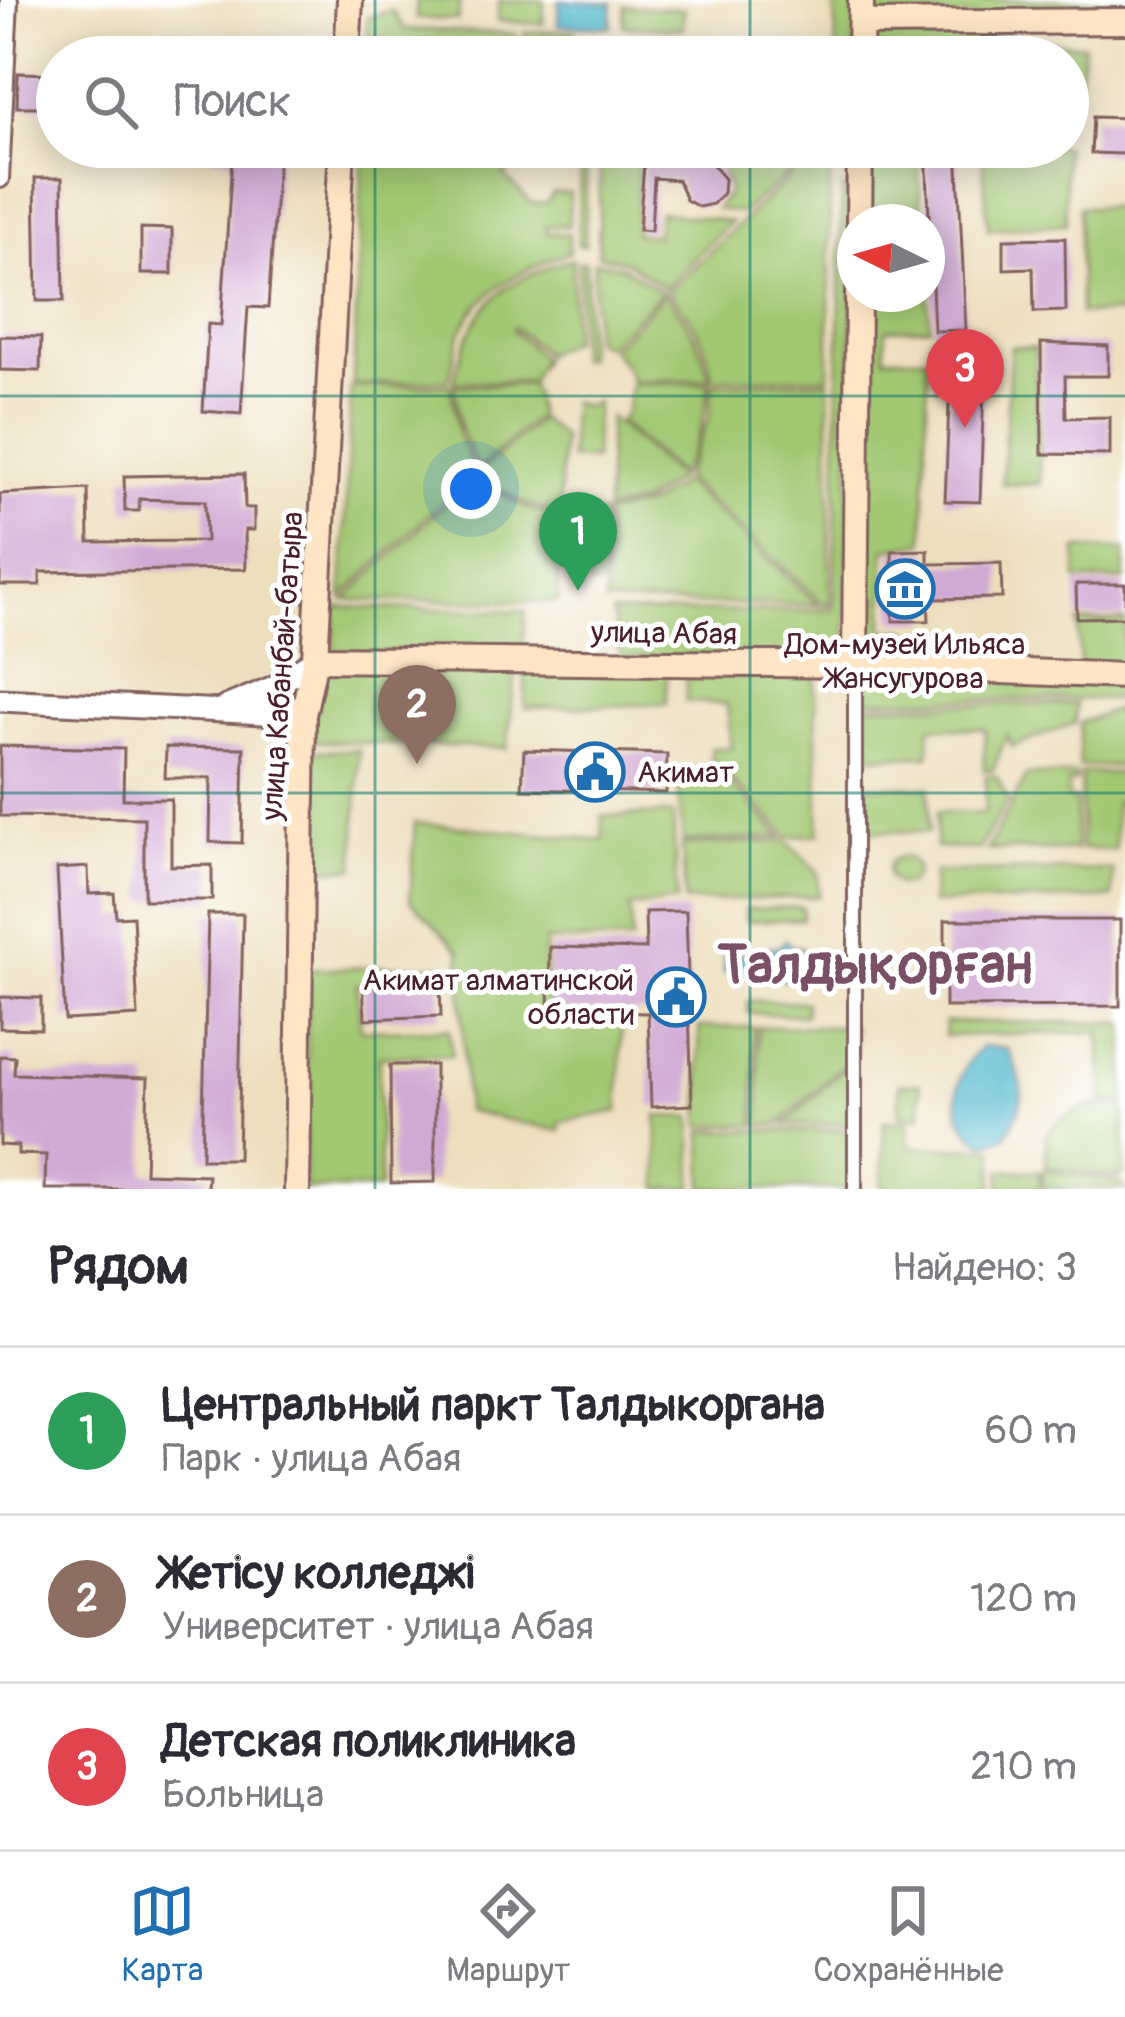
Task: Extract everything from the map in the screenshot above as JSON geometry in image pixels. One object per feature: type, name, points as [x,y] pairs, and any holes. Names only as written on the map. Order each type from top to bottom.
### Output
[{"type":"main road","points":[[348,36],[350,0]]},
{"type":"main road","points":[[861,12],[1125,21]]},
{"type":"main road","name":"улица Кабанбай-батыра","points":[[297,1189],[303,715],[315,659],[341,168]]},
{"type":"main road","points":[[859,204],[860,168]]},
{"type":"main road","points":[[855,665],[858,312]]},
{"type":"main road","name":"улица Абая","points":[[315,659],[855,665],[1125,676]]},
{"type":"street","points":[[0,178],[9,0]]},
{"type":"street","points":[[214,711],[274,687],[315,659]]},
{"type":"street","points":[[855,665],[855,1189]]},
{"type":"street","points":[[0,700],[303,715]]},
{"type":"green space","points":[[417,0],[460,0],[458,20],[416,18]]},
{"type":"green space","points":[[499,0],[544,0],[543,24],[497,21]]},
{"type":"green space","points":[[835,0],[856,0],[855,36],[836,36]]},
{"type":"green space","points":[[867,0],[1125,0],[1125,16],[867,17]]},
{"type":"green space","points":[[625,6],[684,9],[683,29],[624,26]]},
{"type":"green space","points":[[393,11],[404,29],[516,36],[368,36],[368,17]]},
{"type":"green space","points":[[871,23],[997,36],[871,36]]},
{"type":"green space","points":[[574,31],[574,36],[525,36],[524,32]]},
{"type":"green space","points":[[362,168],[513,168],[504,175],[531,203],[546,203],[553,193],[570,193],[569,226],[546,226],[547,233],[569,234],[569,252],[521,273],[480,303],[461,332],[449,380],[353,385]]},
{"type":"green space","points":[[580,168],[587,168],[585,245],[578,245]]},
{"type":"green space","points":[[600,168],[638,168],[635,234],[656,235],[659,212],[731,221],[665,288],[627,262],[598,255]]},
{"type":"green space","points":[[722,168],[795,168],[742,213],[716,209],[729,192]]},
{"type":"green space","points":[[800,168],[830,168],[829,377],[712,379],[698,332],[668,291]]},
{"type":"green space","points":[[870,168],[918,168],[921,204],[869,204]]},
{"type":"green space","points":[[984,168],[1065,168],[1066,224],[988,229]]},
{"type":"green space","points":[[842,188],[854,198],[854,204],[842,204]]},
{"type":"green space","points":[[1079,207],[1125,207],[1125,313],[1080,314]]},
{"type":"green space","points":[[573,259],[572,340],[545,354],[514,327],[542,358],[531,381],[454,382],[469,334],[492,300],[526,277]]},
{"type":"green space","points":[[594,261],[623,267],[662,292],[607,346],[593,340]]},
{"type":"green space","points":[[579,262],[586,262],[586,359],[578,359]]},
{"type":"green space","points":[[665,294],[693,334],[709,379],[631,381],[611,349]]},
{"type":"green space","points":[[840,312],[852,312],[846,660],[621,657],[612,613],[834,610]]},
{"type":"green space","points":[[868,312],[929,312],[930,327],[886,329],[885,357],[928,357],[924,543],[885,549],[884,630],[909,630],[904,661],[865,658]]},
{"type":"green space","points":[[1011,347],[1035,348],[1040,484],[1002,484]]},
{"type":"green space","points":[[829,381],[830,605],[825,605],[684,478],[709,417],[712,384]]},
{"type":"green space","points":[[709,383],[700,430],[680,475],[619,422],[626,412],[631,384]]},
{"type":"green space","points":[[531,384],[538,416],[478,469],[460,428],[454,386]]},
{"type":"green space","points":[[450,385],[458,433],[474,471],[342,597],[351,387]]},
{"type":"green space","points":[[571,402],[585,407],[596,402],[594,460],[570,459]]},
{"type":"green space","points":[[609,417],[678,478],[644,502],[606,511]]},
{"type":"green space","points":[[540,419],[562,437],[559,511],[516,499],[480,472]]},
{"type":"green space","points":[[477,474],[515,502],[560,514],[558,602],[345,600]]},
{"type":"green space","points":[[683,482],[819,605],[605,603],[606,514],[648,505]]},
{"type":"green space","points":[[602,514],[602,586],[588,585],[590,515]]},
{"type":"green space","points":[[1077,549],[1125,550],[1125,580],[1077,580]]},
{"type":"green space","points":[[336,607],[526,611],[522,657],[334,651]]},
{"type":"green space","points":[[1125,621],[1125,670],[1080,669],[1078,622]]},
{"type":"green space","points":[[330,667],[516,670],[507,748],[310,741],[321,682]]},
{"type":"green space","points":[[525,667],[667,668],[666,704],[525,708]]},
{"type":"green space","points":[[686,671],[815,675],[820,834],[788,837],[711,758],[712,748],[731,748],[727,704],[686,702]]},
{"type":"green space","points":[[862,671],[1125,681],[1125,699],[864,700]]},
{"type":"green space","points":[[1076,704],[1075,723],[1012,747],[1007,735],[993,770],[984,770],[985,729],[930,727],[929,756],[864,756],[863,705]]},
{"type":"green space","points":[[1125,706],[1125,766],[1079,766],[1080,723]]},
{"type":"green space","points":[[359,750],[355,868],[310,869],[310,751]]},
{"type":"green space","points":[[720,773],[782,837],[683,842],[677,774]]},
{"type":"green space","points":[[1081,773],[1125,773],[1125,802],[1115,803],[1115,850],[1081,849]]},
{"type":"green space","points":[[1027,775],[1076,775],[1076,782],[1068,782],[1068,799],[1076,800],[1076,850],[987,850]]},
{"type":"green space","points":[[986,776],[996,776],[1008,800],[979,849],[936,848],[937,812],[985,813]]},
{"type":"green space","points":[[863,785],[929,787],[929,832],[862,831]]},
{"type":"green space","points":[[673,814],[677,901],[630,907],[632,941],[545,941],[548,1017],[622,1017],[619,1111],[560,1122],[560,1131],[466,1111],[460,951],[410,900],[415,823],[603,840],[602,816]]},
{"type":"green space","points":[[787,841],[818,872],[819,896],[685,902],[682,845]]},
{"type":"green space","points":[[902,857],[912,861],[916,871],[912,881],[902,885],[892,881],[888,871],[892,861]]},
{"type":"green space","points":[[1113,870],[1112,898],[931,904],[934,872]]},
{"type":"green space","points":[[802,907],[802,919],[746,921],[745,909]]},
{"type":"green space","points":[[446,965],[448,975],[357,985],[361,1030],[449,1029],[452,1055],[379,1057],[380,1189],[305,1189],[308,969]]},
{"type":"green space","points":[[748,1001],[805,1002],[805,1015],[748,1013]]},
{"type":"green space","points":[[945,1022],[1125,1023],[1125,1102],[1103,1101],[1100,1032],[944,1036]]},
{"type":"green space","points":[[853,1026],[855,1053],[778,1125],[759,1125],[758,1027]]},
{"type":"green space","points":[[699,1027],[754,1027],[755,1125],[701,1126]]},
{"type":"green space","points":[[853,1059],[853,1124],[784,1125]]},
{"type":"green space","points":[[899,1084],[920,1084],[921,1116],[899,1116]]},
{"type":"green space","points":[[1089,1105],[1125,1106],[1125,1175],[1117,1178],[1046,1166],[1046,1135],[1061,1119]]},
{"type":"green space","points":[[657,1116],[692,1117],[693,1189],[659,1189]]},
{"type":"green space","points":[[884,1121],[909,1121],[909,1147],[994,1148],[993,1189],[882,1189]]},
{"type":"green space","points":[[852,1130],[851,1189],[704,1189],[703,1131]]},
{"type":"green space","points":[[1043,1169],[1121,1183],[1125,1189],[1044,1189]]},
{"type":"green space","points":[[1001,1171],[1040,1171],[1040,1189],[1001,1189]]},
{"type":"water","points":[[559,1],[612,3],[611,27],[558,25]]},
{"type":"water","points":[[785,940],[792,947],[801,947],[806,961],[801,975],[783,981],[768,972],[724,972],[724,955],[769,954],[770,947],[779,947]]},
{"type":"water","points":[[983,1046],[1008,1049],[1022,1094],[1005,1137],[985,1144],[964,1123],[957,1096],[964,1069]]},
{"type":"building","points":[[18,73],[36,73],[36,107],[17,107]]},
{"type":"building","points":[[1093,117],[1125,118],[1125,154],[1091,153]]},
{"type":"building","points":[[231,168],[278,168],[268,308],[248,307],[241,414],[203,411],[208,324],[221,325]]},
{"type":"building","points":[[644,168],[716,168],[724,179],[723,193],[713,204],[699,207],[686,200],[678,180],[654,178],[651,231],[639,230]]},
{"type":"building","points":[[927,168],[958,168],[966,330],[934,331],[933,312],[945,312],[945,204],[928,204]]},
{"type":"building","points":[[35,178],[62,178],[64,301],[37,301]]},
{"type":"building","points":[[141,228],[172,229],[172,274],[141,274]]},
{"type":"building","points":[[1065,238],[1066,311],[1034,312],[1033,268],[1004,269],[1004,239]]},
{"type":"building","points":[[0,336],[41,337],[40,371],[0,370]]},
{"type":"building","points":[[1041,343],[1108,346],[1108,376],[1065,376],[1066,418],[1110,417],[1110,455],[1042,454]]},
{"type":"building","points":[[951,355],[985,356],[980,502],[945,501]]},
{"type":"building","points":[[244,474],[245,508],[254,508],[254,530],[245,530],[246,569],[40,572],[40,585],[0,585],[0,494],[88,489],[89,542],[206,541],[205,501],[139,499],[139,511],[125,511],[124,476]]},
{"type":"building","points":[[928,550],[928,564],[1001,563],[1002,598],[928,599],[929,621],[893,621],[892,551]]},
{"type":"building","points":[[1076,584],[1125,584],[1125,617],[1077,618]]},
{"type":"building","points":[[0,746],[124,749],[123,799],[171,799],[171,866],[212,865],[212,900],[144,900],[144,818],[0,816]]},
{"type":"building","points":[[166,747],[244,748],[242,843],[210,842],[211,778],[165,778]]},
{"type":"building","name":"Акимат","points":[[524,750],[667,754],[666,793],[522,789]]},
{"type":"building","points":[[88,867],[89,894],[114,893],[116,917],[133,916],[138,1016],[65,1020],[57,869]]},
{"type":"building","points":[[686,911],[692,1105],[651,1107],[648,1013],[549,1011],[550,947],[646,949],[645,912]]},
{"type":"building","points":[[208,914],[243,914],[238,1159],[202,1159]]},
{"type":"building","points":[[945,920],[1120,920],[1120,1006],[945,1007]]},
{"type":"building","points":[[440,983],[441,1016],[365,1019],[363,986]]},
{"type":"building","points":[[0,997],[41,998],[41,1029],[0,1028]]},
{"type":"building","points":[[0,1056],[15,1057],[14,1074],[148,1078],[145,1173],[208,1175],[207,1189],[45,1189],[46,1155],[18,1154],[18,1146],[0,1145]]},
{"type":"building","points":[[390,1065],[435,1065],[435,1182],[391,1183]]},
{"type":"place","name":"Детская поликлиника","points":[[965,428]]},
{"type":"place","name":"Дом-музей Ильяса Жансугурова","points":[[905,589]]},
{"type":"place","name":"Центральный паркт Талдыкоргана","points":[[578,591]]},
{"type":"place","name":"Жетісу колледжі","points":[[417,764]]},
{"type":"place","name":"Акимат","points":[[595,772]]},
{"type":"place","name":"Акимат алматинской области","points":[[676,997]]},
{"type":"district","name":"Талдықорған","points":[[875,964]]}]
